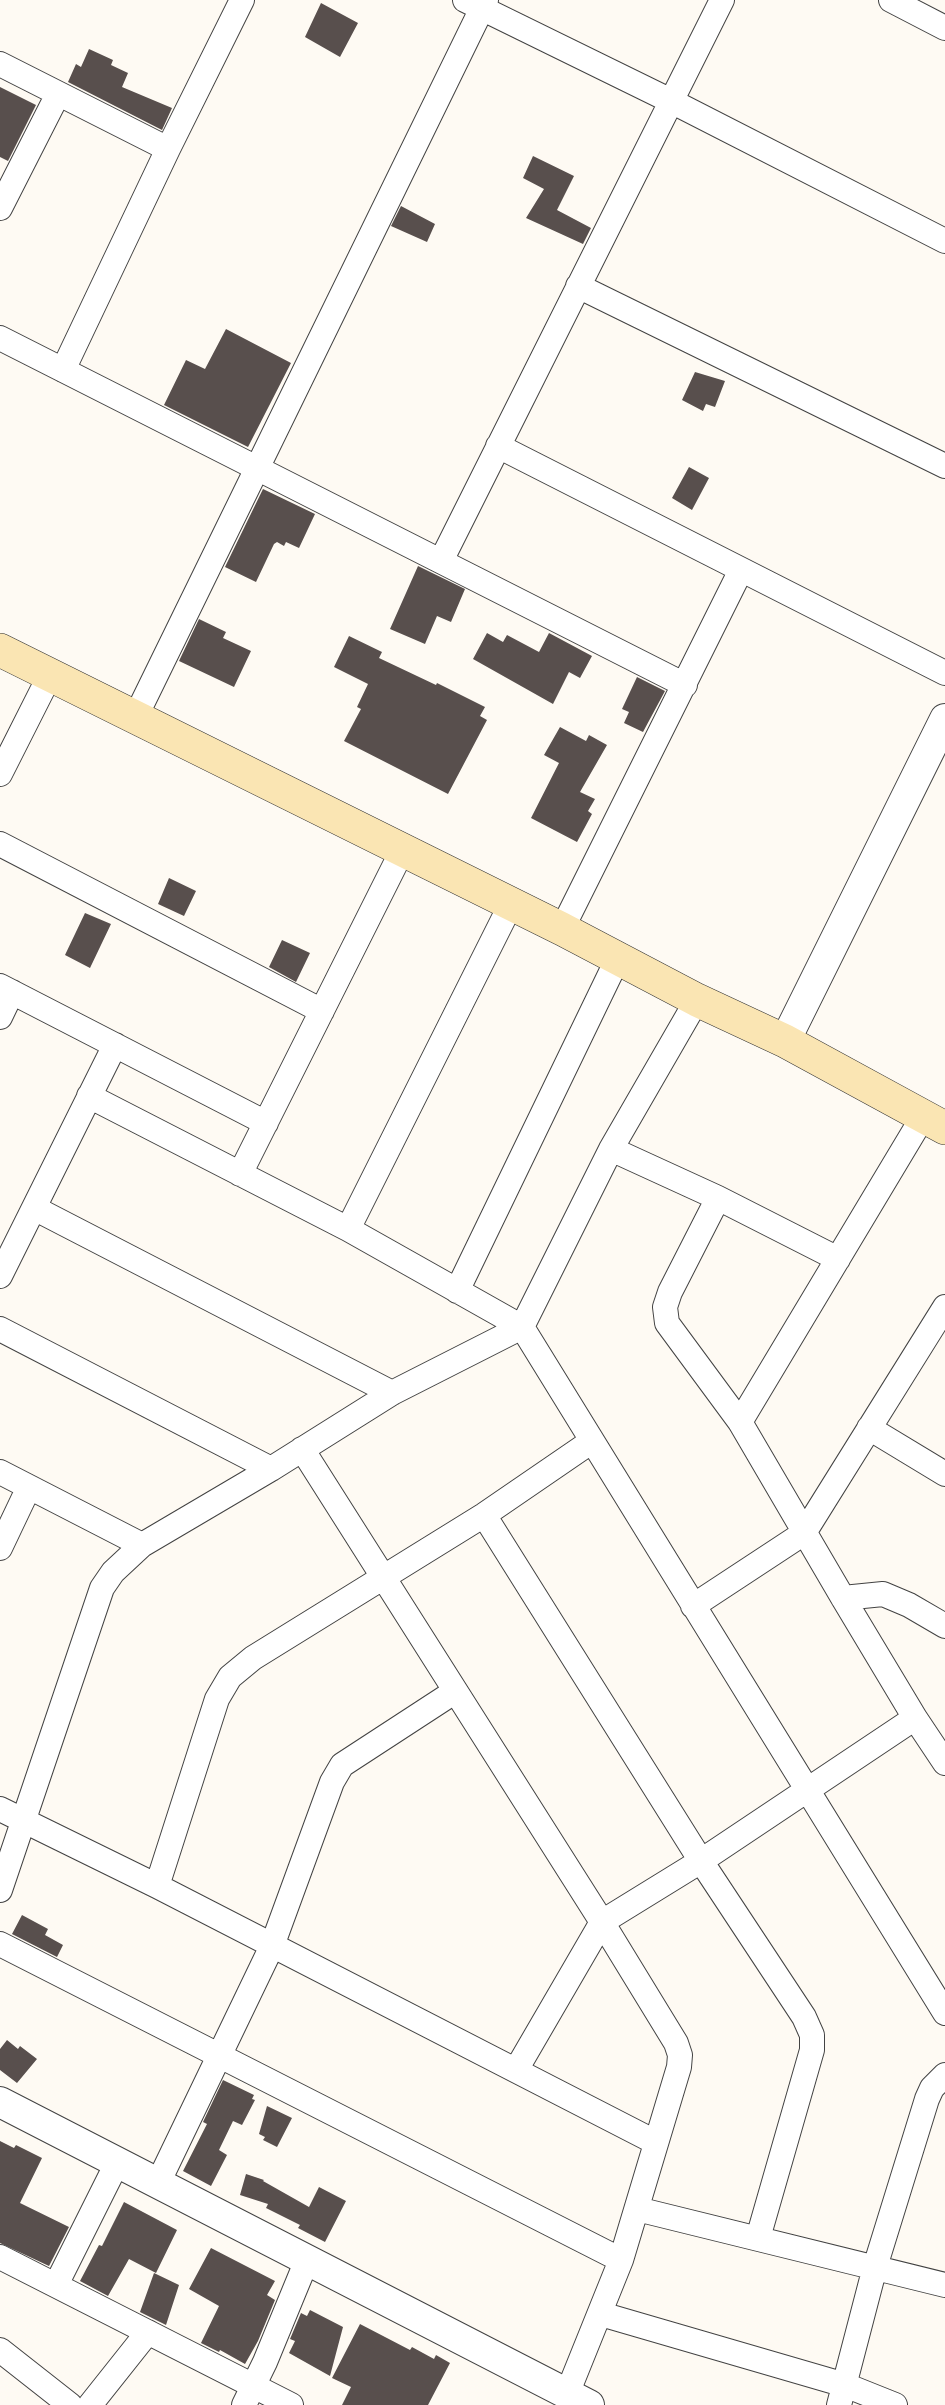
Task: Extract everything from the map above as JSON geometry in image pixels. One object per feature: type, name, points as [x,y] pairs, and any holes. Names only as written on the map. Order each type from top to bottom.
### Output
[{"type":"main road","points":[[0,650],[562,928],[697,999],[785,1041],[934,1122]]},
{"type":"street","points":[[63,369],[242,0]]},
{"type":"street","points":[[441,561],[722,0]]},
{"type":"street","points":[[891,0],[945,28]]},
{"type":"street","points":[[136,716],[257,468],[478,3],[945,241]]},
{"type":"street","points":[[0,64],[168,149]]},
{"type":"street","points":[[0,208],[58,94]]},
{"type":"street","points":[[578,286],[945,466]]},
{"type":"street","points":[[0,338],[685,685]]},
{"type":"street","points":[[498,446],[945,673]]},
{"type":"street","points":[[562,928],[741,570]]},
{"type":"street","points":[[0,774],[51,675]]},
{"type":"street","points":[[785,1041],[945,719]]},
{"type":"street","points":[[0,844],[322,1011]]},
{"type":"street","points":[[240,1173],[403,849]]},
{"type":"street","points":[[348,1229],[511,904]]},
{"type":"street","points":[[457,1291],[618,958]]},
{"type":"street","points":[[0,1017],[6,989],[266,1123]]},
{"type":"street","points":[[0,1890],[102,1588],[113,1572],[142,1545],[271,1469],[392,1393],[522,1327],[610,1149],[697,999]]},
{"type":"street","points":[[0,1276],[115,1045]]},
{"type":"street","points":[[89,1096],[348,1229],[522,1327],[945,2013]]},
{"type":"street","points":[[740,1422],[837,1259],[934,1122]]},
{"type":"street","points":[[610,1149],[718,1198],[837,1259]]},
{"type":"street","points":[[718,1198],[670,1292],[665,1307],[668,1323],[740,1422],[915,1718],[945,1763]]},
{"type":"street","points":[[34,1208],[392,1393]]},
{"type":"street","points":[[693,1606],[804,1533],[945,1307]]},
{"type":"street","points":[[0,1329],[271,1469]]},
{"type":"street","points":[[869,1428],[945,1474]]},
{"type":"street","points":[[157,1886],[217,1699],[230,1677],[253,1658],[484,1515],[592,1441]]},
{"type":"street","points":[[0,2102],[578,2400],[601,2314],[637,2210],[655,2142],[679,2067],[680,2055],[676,2043],[602,1922],[302,1449]]},
{"type":"street","points":[[0,1472],[142,1545]]},
{"type":"street","points":[[0,1548],[29,1487]]},
{"type":"street","points":[[484,1515],[701,1861],[804,2017],[812,2035],[812,2050],[758,2238]]},
{"type":"street","points":[[843,1598],[883,1594],[909,1605],[945,1626]]},
{"type":"street","points":[[158,2183],[272,1946],[332,1782],[342,1765],[454,1692]]},
{"type":"street","points":[[516,2070],[602,1922],[701,1861],[915,1718]]},
{"type":"street","points":[[0,1809],[157,1886],[655,2142]]},
{"type":"street","points":[[0,1944],[621,2260]]},
{"type":"street","points":[[842,2395],[875,2267],[927,2099],[932,2088],[945,2075]]},
{"type":"street","points":[[56,2285],[117,2163]]},
{"type":"street","points":[[637,2210],[945,2285]]},
{"type":"street","points":[[0,2257],[148,2332],[249,2396],[291,2405]]},
{"type":"street","points":[[249,2396],[307,2260]]},
{"type":"street","points":[[601,2314],[842,2395],[895,2405]]},
{"type":"street","points":[[90,2405],[148,2332]]},
{"type":"street","points":[[3,2358],[70,2405]]},
{"type":"building","points":[[321,3],[358,23],[340,57],[305,37]]},
{"type":"building","points":[[89,49],[113,60],[111,65],[128,73],[122,87],[172,108],[162,130],[68,82],[76,64],[81,67]]},
{"type":"building","points":[[0,87],[36,105],[8,161],[0,157]]},
{"type":"building","points":[[533,156],[574,176],[557,210],[591,228],[583,244],[526,218],[544,189],[523,178]]},
{"type":"building","points":[[401,206],[435,224],[427,242],[391,226]]},
{"type":"building","points":[[226,329],[291,363],[248,447],[164,405],[186,360],[205,369]]},
{"type":"building","points":[[695,372],[725,381],[715,407],[706,404],[703,411],[682,400]]},
{"type":"building","points":[[689,467],[709,478],[692,510],[672,498]]},
{"type":"building","points":[[263,489],[315,514],[299,548],[286,542],[284,546],[277,542],[274,544],[256,582],[225,567]]},
{"type":"building","points":[[418,566],[465,589],[451,622],[437,616],[425,644],[390,629]]},
{"type":"building","points":[[199,619],[226,632],[223,638],[251,651],[234,687],[179,661]]},
{"type":"building","points":[[487,633],[503,642],[507,635],[539,652],[549,633],[592,656],[580,678],[569,672],[553,704],[473,659]]},
{"type":"building","points":[[349,636],[382,652],[379,658],[485,707],[480,716],[487,720],[448,794],[344,741],[361,709],[357,707],[368,684],[334,667]]},
{"type":"building","points":[[637,677],[665,691],[643,732],[624,723],[629,712],[622,709]]},
{"type":"building","points":[[560,727],[586,741],[589,735],[607,745],[580,792],[595,799],[588,811],[592,814],[577,842],[531,818],[559,763],[544,755]]},
{"type":"building","points":[[169,878],[196,891],[184,916],[158,904]]},
{"type":"building","points":[[85,913],[111,924],[90,968],[65,955]]},
{"type":"building","points":[[282,940],[310,953],[296,982],[269,967]]},
{"type":"building","points":[[22,1915],[48,1929],[45,1935],[63,1945],[57,1957],[12,1934]]},
{"type":"building","points":[[7,2040],[18,2049],[20,2046],[37,2059],[17,2083],[0,2070],[0,2049]]},
{"type":"building","points":[[223,2080],[254,2095],[252,2099],[255,2100],[242,2125],[233,2121],[219,2150],[227,2155],[211,2186],[183,2171],[207,2124],[203,2122]]},
{"type":"building","points":[[267,2106],[292,2118],[277,2147],[263,2140],[265,2137],[259,2134]]},
{"type":"building","points":[[0,2141],[14,2148],[16,2145],[42,2158],[20,2203],[69,2227],[49,2266],[0,2243]]},
{"type":"building","points":[[246,2174],[264,2180],[309,2207],[319,2187],[346,2201],[325,2242],[298,2228],[300,2225],[266,2208],[268,2204],[240,2195]]},
{"type":"building","points":[[124,2202],[177,2230],[156,2273],[129,2259],[108,2296],[80,2281],[99,2245],[102,2246]]},
{"type":"building","points":[[211,2248],[275,2281],[267,2295],[275,2300],[258,2341],[245,2364],[220,2350],[219,2352],[201,2343],[219,2306],[189,2289]]},
{"type":"building","points":[[154,2273],[179,2285],[166,2325],[140,2312]]},
{"type":"building","points":[[310,2310],[343,2327],[330,2376],[289,2353],[295,2341],[290,2339],[301,2313],[307,2316]]},
{"type":"building","points":[[360,2324],[410,2350],[412,2347],[434,2359],[436,2355],[450,2363],[428,2405],[342,2405],[351,2387],[332,2378]]}]
